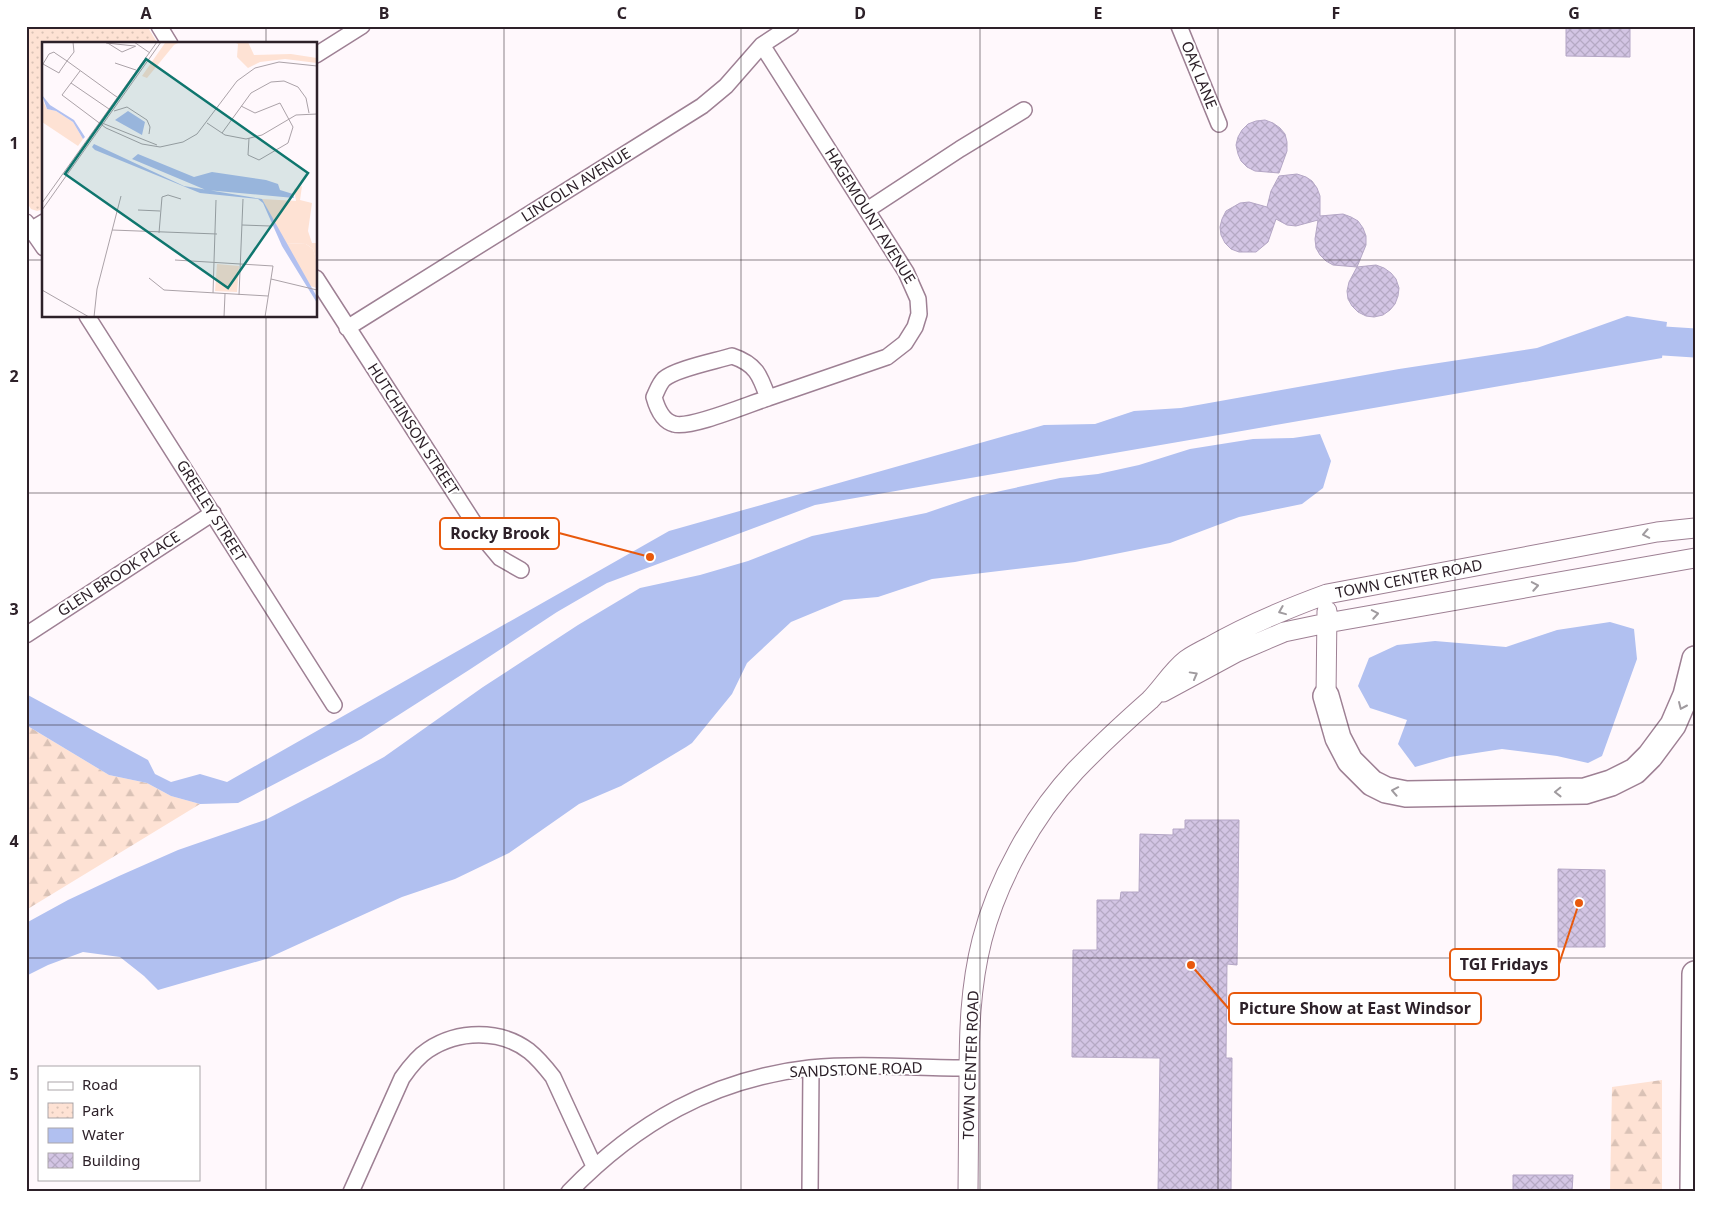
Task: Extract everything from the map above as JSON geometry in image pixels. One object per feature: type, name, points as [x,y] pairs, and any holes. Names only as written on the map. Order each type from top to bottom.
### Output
[{"type":"highway","points":[[1326,696],[1338,738],[1350,761],[1372,783],[1386,790],[1406,794],[1585,792],[1611,783],[1635,771],[1650,756],[1673,725],[1686,695],[1695,659]]},
{"type":"highway","points":[[1693,1192],[1695,974]]},
{"type":"street","points":[[159,26],[169,42]]},
{"type":"street","points":[[318,53],[362,26]]},
{"type":"street","name":"LINCOLN AVENUE","points":[[347,328],[702,106],[726,86],[762,45],[791,26]]},
{"type":"street","name":"OAK LANE","points":[[1179,26],[1219,124]]},
{"type":"street","name":"HAGEMOUNT AVENUE","points":[[762,45],[906,272],[918,299],[919,314],[915,327],[905,343],[887,357],[768,398],[684,425],[675,425],[667,421],[661,414],[654,397],[664,379],[678,372],[732,356],[749,363],[758,373],[768,398]]},
{"type":"street","points":[[867,210],[1024,110]]},
{"type":"street","points":[[32,227],[42,244]]},
{"type":"street","name":"HUTCHINSON STREET","points":[[318,281],[485,540],[500,558],[520,570]]},
{"type":"street","name":"GREELEY STREET","points":[[88,318],[334,705]]},
{"type":"street","name":"GLEN BROOK PLACE","points":[[26,634],[213,513]]},
{"type":"street","name":"TOWN CENTER ROAD","points":[[968,1192],[969,1068],[971,1006],[975,971],[982,940],[993,906],[1008,869],[1042,813],[1074,773],[1151,698],[1185,661],[1239,630],[1283,610],[1328,594],[1657,532],[1695,528]]},
{"type":"street","name":"TOWN CENTER ROAD","points":[[1151,698],[1237,652],[1284,632],[1695,558]]},
{"type":"street","points":[[1326,696],[1328,594]]},
{"type":"street","points":[[351,1192],[402,1078],[412,1063],[427,1050],[462,1035],[483,1034],[514,1042],[529,1051],[543,1064],[553,1077],[594,1166]]},
{"type":"street","points":[[810,1192],[811,1068]]},
{"type":"street","name":"SANDSTONE ROAD","points":[[569,1192],[594,1166],[642,1129],[694,1100],[747,1080],[811,1068],[969,1068]]},
{"type":"green space","points":[[26,26],[147,26],[157,42],[42,42],[42,210],[37,211],[31,209],[26,201]]},
{"type":"green space","points":[[26,725],[109,775],[147,783],[171,796],[200,804],[26,910]]},
{"type":"green space","points":[[1662,1080],[1662,1192],[1610,1192],[1612,1087]]},
{"type":"water","points":[[1627,316],[1667,322],[1662,358],[815,505],[607,583],[557,612],[361,739],[238,803],[200,804],[171,796],[147,783],[109,775],[26,725],[26,694],[148,760],[155,774],[171,782],[200,774],[227,782],[669,531],[1044,425],[1095,424],[1134,411],[1181,408],[1399,369],[1537,348]]},
{"type":"water","points":[[1320,434],[1331,461],[1323,488],[1302,504],[1239,517],[1170,543],[1075,562],[932,579],[878,597],[844,600],[791,622],[747,663],[732,694],[692,743],[686,747],[621,786],[579,804],[509,853],[455,879],[402,897],[266,959],[158,990],[120,957],[83,952],[48,965],[26,976],[26,923],[68,900],[119,876],[178,850],[265,820],[331,786],[384,757],[483,687],[578,625],[640,588],[700,575],[748,561],[812,536],[926,513],[973,497],[1060,478],[1098,474],[1139,465],[1190,449],[1253,439],[1293,438]]},
{"type":"water","points":[[1610,622],[1634,629],[1637,659],[1602,756],[1588,763],[1557,756],[1502,749],[1450,757],[1415,767],[1398,744],[1407,720],[1370,708],[1358,686],[1369,658],[1397,645],[1435,641],[1506,647],[1557,630]]},
{"type":"building","points":[[1566,26],[1630,26],[1630,57],[1566,56]]},
{"type":"building","points":[[1265,120],[1273,123],[1285,134],[1287,151],[1279,173],[1255,171],[1241,161],[1238,154],[1236,145],[1242,130],[1248,124]]},
{"type":"building","points":[[1297,174],[1312,181],[1317,188],[1320,196],[1320,216],[1343,214],[1358,221],[1363,228],[1366,236],[1366,245],[1357,267],[1333,265],[1320,255],[1316,248],[1315,239],[1318,220],[1296,226],[1287,225],[1276,219],[1268,242],[1256,252],[1239,252],[1231,249],[1225,243],[1220,227],[1226,211],[1240,203],[1249,202],[1267,207],[1271,191],[1279,176]]},
{"type":"building","points":[[1376,265],[1391,273],[1396,279],[1399,288],[1395,304],[1390,310],[1383,315],[1374,317],[1358,312],[1348,299],[1347,291],[1349,282],[1357,267]]},
{"type":"building","points":[[1185,820],[1239,820],[1237,965],[1227,964],[1226,1058],[1232,1058],[1231,1192],[1158,1192],[1160,1058],[1072,1057],[1073,950],[1097,950],[1097,900],[1120,900],[1121,892],[1139,892],[1140,834],[1173,835],[1173,829],[1185,829]]},
{"type":"building","points":[[1558,869],[1605,870],[1605,947],[1558,947]]},
{"type":"building","points":[[1513,1175],[1573,1175],[1572,1192],[1513,1192]]},
{"type":"waterway","points":[[1664,341],[1695,343]]},
{"type":"place","name":"Rocky Brook","points":[[650,557]]},
{"type":"place","name":"TGI Fridays","points":[[1579,903]]},
{"type":"place","name":"Picture Show at East Windsor","points":[[1191,965]]}]
